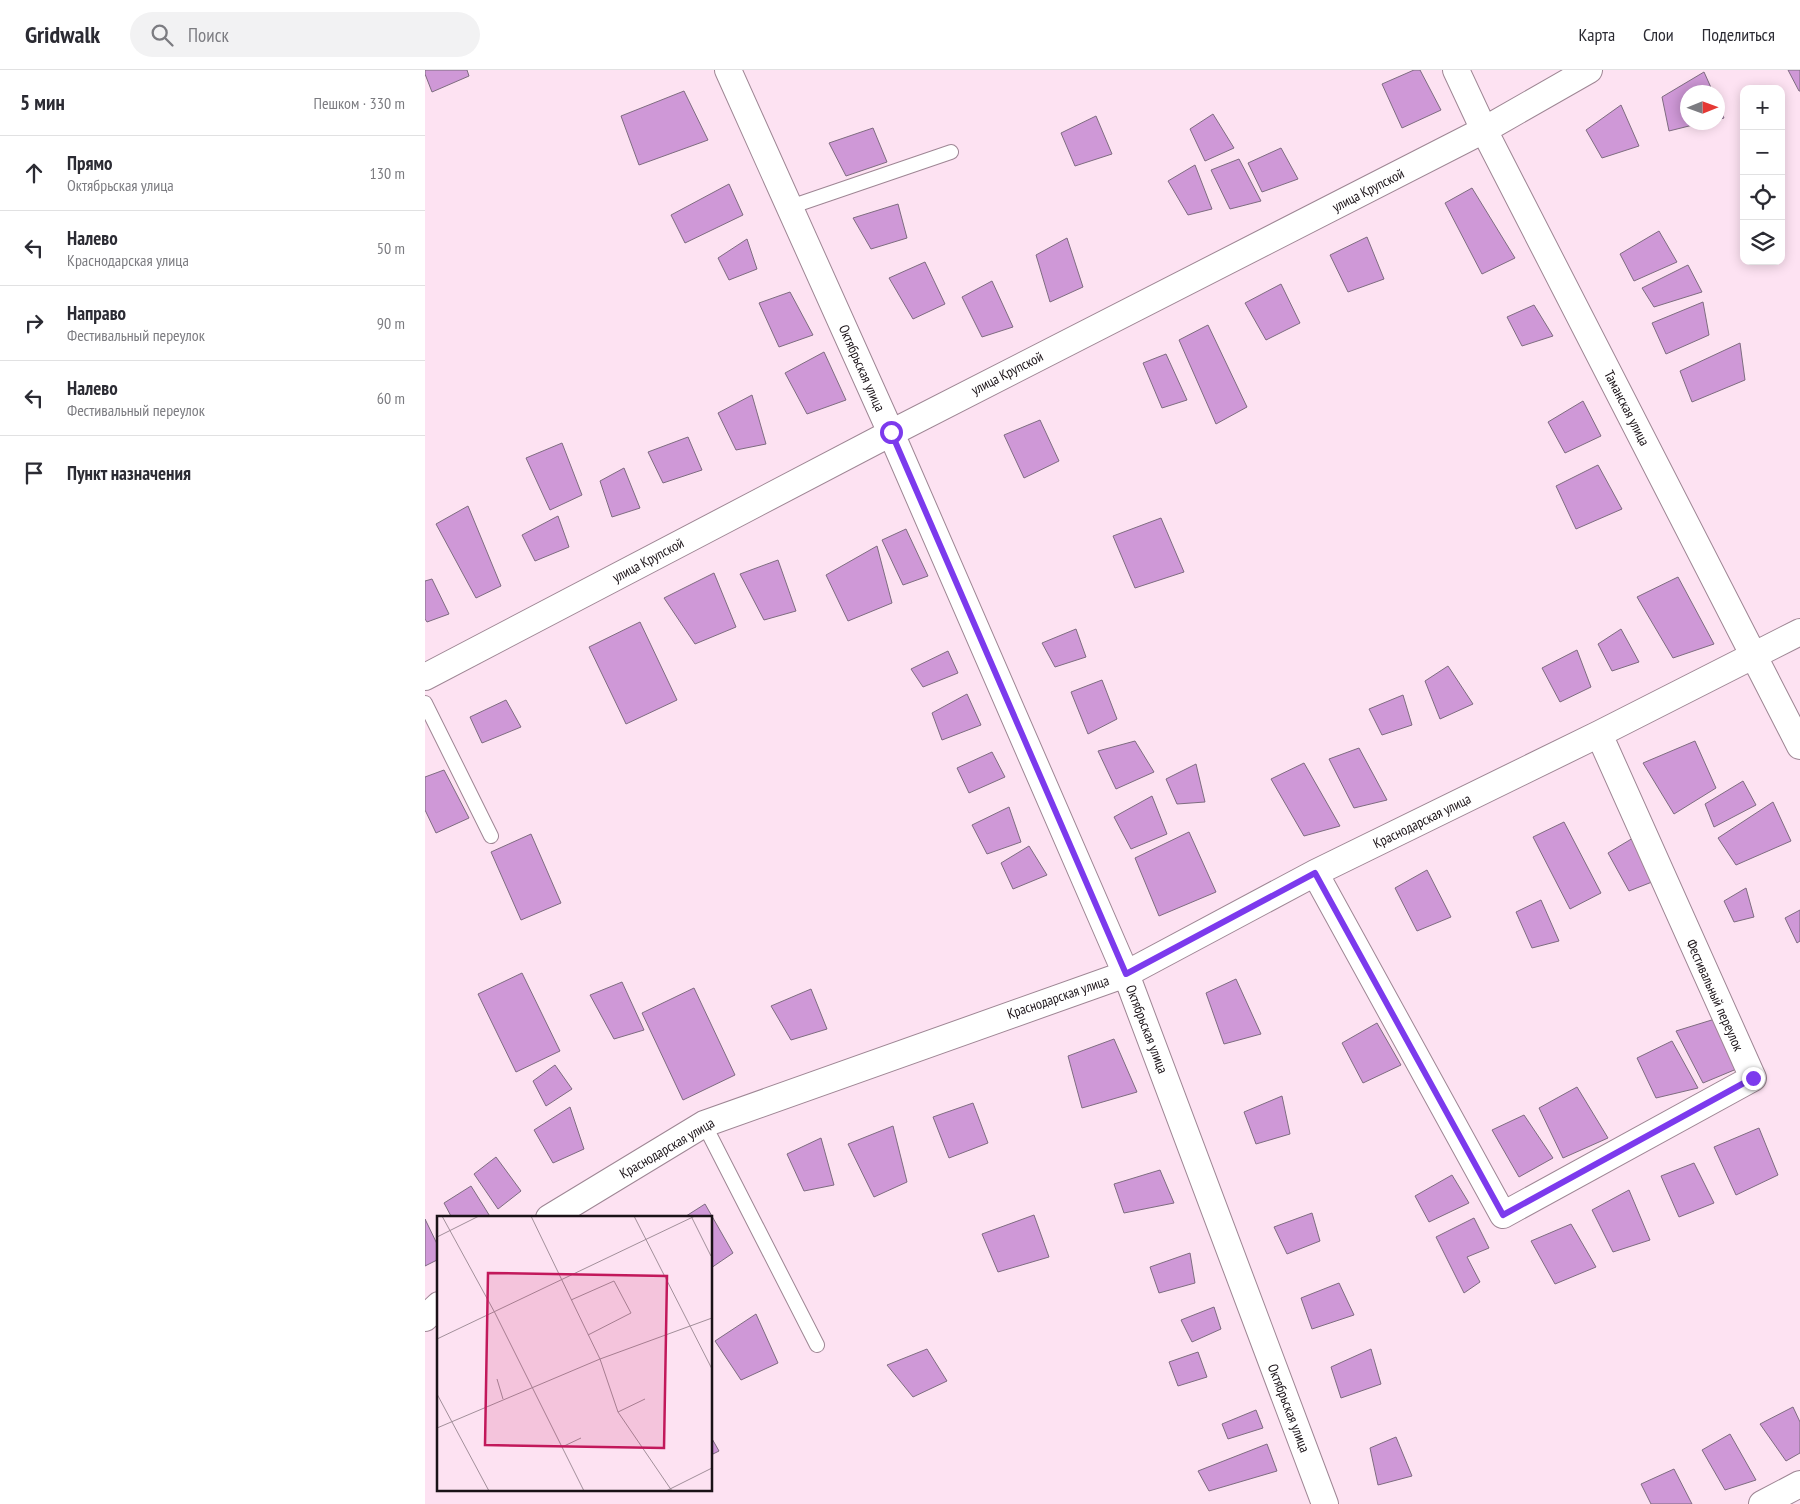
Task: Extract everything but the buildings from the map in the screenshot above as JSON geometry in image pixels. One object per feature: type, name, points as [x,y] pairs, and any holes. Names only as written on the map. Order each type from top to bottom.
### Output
[{"type":"street","name":"Октябрьская улица","points":[[728,70],[891,432],[1126,974],[1325,1504]]},
{"type":"street","name":"Таманская улица","points":[[1456,70],[1484,130],[1755,654],[1800,746]]},
{"type":"street","name":"улица Крупской","points":[[425,677],[891,432],[1484,130],[1589,70]]},
{"type":"street","name":"Краснодарская улица","points":[[552,1216],[704,1124],[1126,974],[1315,873],[1599,734],[1800,632]]},
{"type":"street","name":"Фестивальный переулок","points":[[1315,873],[1503,1215],[1753,1078],[1599,734]]},
{"type":"street","points":[[425,1318],[437,1307]]},
{"type":"street","points":[[1762,1504],[1800,1484]]},
{"type":"lane","points":[[790,207],[951,152]]},
{"type":"lane","points":[[425,703],[491,836]]},
{"type":"lane","points":[[704,1124],[817,1345]]},
{"type":"route","points":[[891,432],[1126,974],[1315,873],[1503,1215],[1753,1078]]}]
